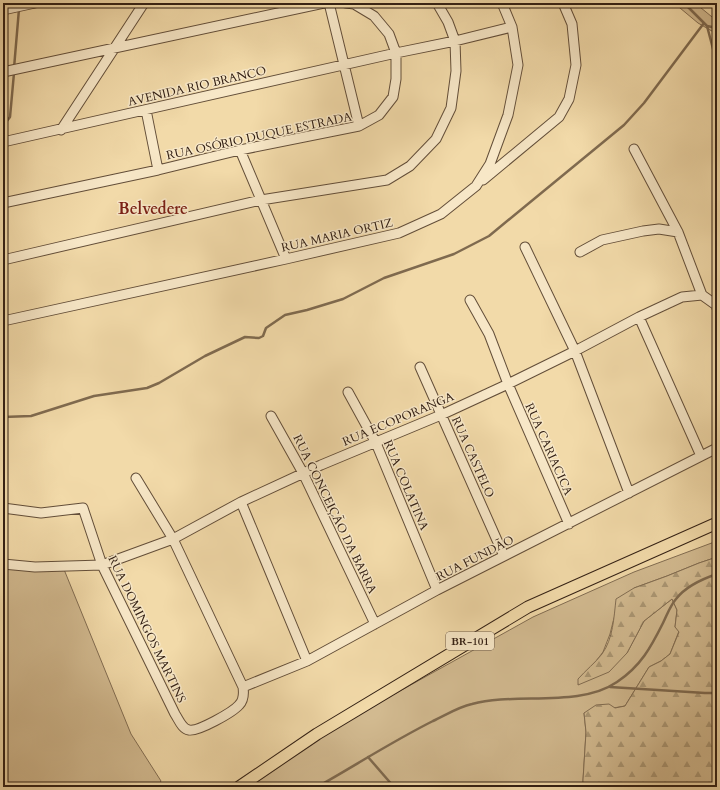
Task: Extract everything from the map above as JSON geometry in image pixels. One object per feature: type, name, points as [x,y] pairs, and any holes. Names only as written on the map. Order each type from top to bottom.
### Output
[{"type":"main road","name":"BR-101","points":[[239,787],[317,734],[528,607],[717,523]]},
{"type":"street","points":[[3,10],[34,3]]},
{"type":"street","points":[[61,130],[144,3]]},
{"type":"street","points":[[3,72],[324,3]]},
{"type":"street","points":[[329,3],[359,126]]},
{"type":"street","name":"RUA OSÓRIO DUQUE ESTRADA","points":[[3,203],[158,170],[240,150],[359,126],[379,115],[393,97],[396,79],[396,53],[389,34],[374,16],[354,4],[346,3]]},
{"type":"street","points":[[3,260],[261,200],[387,180],[410,166],[436,139],[451,108],[456,71],[455,41],[448,22],[437,3]]},
{"type":"street","name":"RUA MARIA ORTIZ","points":[[3,321],[400,233],[441,214],[476,186],[490,164],[508,114],[518,65],[512,27],[502,3]]},
{"type":"street","points":[[476,186],[559,117],[569,99],[576,65],[572,24],[563,3]]},
{"type":"street","name":"AVENIDA RIO BRANCO","points":[[3,142],[512,27]]},
{"type":"street","points":[[146,110],[158,170]]},
{"type":"street","points":[[634,149],[678,232],[702,295],[716,305],[717,308]]},
{"type":"street","points":[[240,150],[286,259]]},
{"type":"street","points":[[580,252],[602,240],[643,231],[659,229],[678,232]]},
{"type":"street","points":[[525,247],[575,351],[629,493]]},
{"type":"street","name":"RUA ECOPORANGA","points":[[3,564],[35,567],[102,565],[173,539],[240,502],[321,465],[441,415],[508,384],[575,351],[639,316],[682,297],[702,295]]},
{"type":"street","name":"RUA CARIACICA","points":[[470,300],[489,334],[508,384],[569,524]]},
{"type":"street","points":[[639,316],[701,456]]},
{"type":"street","name":"RUA CASTELO","points":[[420,367],[504,556]]},
{"type":"street","name":"RUA COLATINA","points":[[348,392],[376,442],[437,590]]},
{"type":"street","name":"RUA CONCEIÇÃO DA BARRA","points":[[272,416],[303,473],[375,624]]},
{"type":"street","name":"RUA FUNDÃO","points":[[243,690],[307,661],[437,590],[717,448]]},
{"type":"street","points":[[136,478],[173,539],[243,690]]},
{"type":"street","points":[[240,502],[307,661]]},
{"type":"street","name":"RUA DOMINGOS MARTINS","points":[[3,508],[40,513],[83,508],[102,565],[175,714],[184,728],[192,731],[206,727],[239,706],[243,697],[243,690]]},
{"type":"green space","points":[[674,3],[695,3],[717,21],[717,34],[698,23]]},
{"type":"green space","points":[[717,541],[717,557],[634,588],[614,618],[603,652],[579,679],[627,653],[644,621],[672,599],[677,610],[675,627],[679,631],[670,654],[661,661],[649,667],[625,706],[584,713],[586,732],[583,787],[248,787],[295,753],[389,697],[533,617],[634,572]]},
{"type":"green space","points":[[717,557],[717,787],[583,787],[586,732],[584,713],[596,705],[609,704],[615,708],[625,706],[649,667],[661,661],[670,654],[679,632],[675,627],[677,610],[672,599],[644,621],[627,653],[609,672],[578,685],[578,679],[602,654],[609,642],[616,599],[634,588]]},
{"type":"green space","points":[[3,561],[63,567],[131,734],[161,781],[157,787],[3,787]]},
{"type":"waterway","points":[[684,3],[707,26],[717,28]]},
{"type":"waterway","points":[[14,68],[19,9]]},
{"type":"waterway","points":[[3,417],[31,416],[94,396],[147,388],[159,383],[205,356],[245,337],[259,338],[263,336],[266,328],[285,315],[343,299],[384,278],[454,254],[489,236],[624,125],[644,103],[704,23]]},
{"type":"waterway","points":[[707,26],[717,64]]},
{"type":"waterway","points":[[3,126],[10,117],[14,73]]},
{"type":"waterway","points":[[317,787],[403,737],[462,707],[489,701],[508,699],[584,695],[602,690],[617,682],[639,663],[654,640],[672,605],[680,594],[706,578],[717,574]]},
{"type":"waterway","points":[[610,687],[717,693]]},
{"type":"waterway","points":[[368,757],[394,787]]},
{"type":"district","name":"Belvedere","points":[[153,209]]}]
